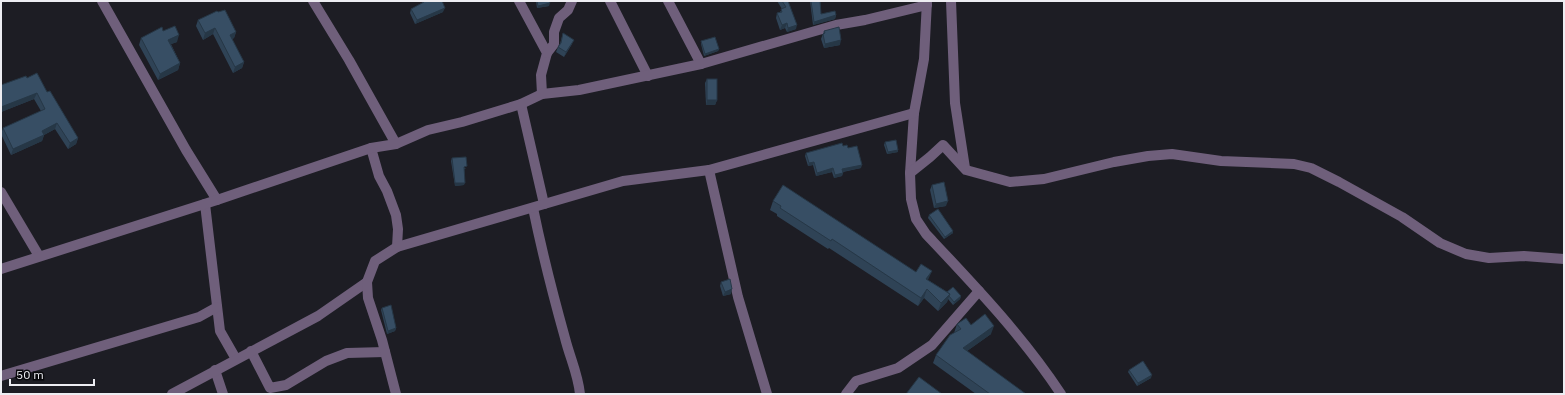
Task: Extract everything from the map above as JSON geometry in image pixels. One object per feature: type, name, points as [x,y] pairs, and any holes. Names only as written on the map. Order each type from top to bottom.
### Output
[{"type":"street","points":[[102,1],[186,150],[217,200]]},
{"type":"street","points":[[313,1],[350,60],[396,144]]},
{"type":"street","points":[[519,1],[547,54]]},
{"type":"street","points":[[542,94],[541,75],[547,54],[554,44],[554,32],[559,18],[568,10],[572,1]]},
{"type":"street","points":[[610,1],[648,76]]},
{"type":"street","points":[[668,1],[701,64]]},
{"type":"street","points":[[951,1],[955,103],[965,168]]},
{"type":"street","points":[[1,270],[372,148],[396,144],[428,130],[462,122],[521,104],[542,94],[579,90],[701,64],[836,25],[865,20],[927,3],[924,59],[914,113],[910,173],[911,199],[916,219],[926,234],[1019,336],[1041,363],[1061,394]]},
{"type":"street","points":[[521,104],[544,204]]},
{"type":"street","points":[[396,394],[368,298],[367,282],[375,261],[397,247],[623,181],[709,170],[914,113]]},
{"type":"street","points":[[910,173],[930,158],[943,145],[966,170],[1010,182],[1044,179],[1114,162],[1148,156],[1172,154],[1221,161],[1294,164],[1311,168],[1339,182],[1402,217],[1440,243],[1466,254],[1489,258],[1524,256],[1564,259]]},
{"type":"street","points":[[372,148],[379,176],[388,191],[396,216],[398,229],[397,247]]},
{"type":"street","points":[[709,170],[738,297],[766,394]]},
{"type":"street","points":[[1,192],[40,256]]},
{"type":"street","points":[[205,204],[220,331],[236,359]]},
{"type":"street","points":[[533,208],[546,268],[567,349],[578,378],[580,394]]},
{"type":"street","points":[[172,394],[318,316],[367,282]]},
{"type":"street","points":[[846,394],[856,381],[898,368],[932,344],[979,291]]},
{"type":"street","points":[[1,376],[199,317],[217,307]]},
{"type":"street","points":[[251,351],[270,388],[286,385],[326,360],[347,353],[385,352]]},
{"type":"street","points":[[215,370],[223,394]]},
{"type":"building","points":[[424,1],[442,1],[445,8],[417,20],[411,9]]},
{"type":"building","points":[[537,1],[549,1],[550,3],[538,6]]},
{"type":"building","points":[[782,1],[788,1],[797,25],[788,28],[787,23],[782,25],[777,13],[782,12],[781,9],[786,7]]},
{"type":"building","points":[[811,1],[820,1],[821,14],[835,11],[836,15],[814,22]]},
{"type":"building","points":[[225,10],[236,32],[230,35],[244,62],[235,67],[215,28],[205,33],[198,20],[217,11]]},
{"type":"building","points":[[175,26],[179,35],[168,40],[180,63],[160,74],[141,38],[162,27],[163,31]]},
{"type":"building","points":[[839,27],[841,40],[825,44],[823,34],[825,33],[824,31]]},
{"type":"building","points":[[563,33],[574,40],[566,52],[558,47],[561,43]]},
{"type":"building","points":[[715,37],[719,49],[705,54],[701,41]]},
{"type":"building","points":[[37,73],[47,92],[50,91],[78,138],[70,143],[57,123],[42,131],[44,135],[13,149],[3,128],[45,109],[37,93],[1,107],[1,85],[26,76],[27,78]]},
{"type":"building","points":[[707,79],[717,79],[717,100],[707,100]]},
{"type":"building","points":[[896,140],[898,150],[888,152],[885,142]]},
{"type":"building","points":[[842,143],[843,146],[847,145],[848,148],[857,146],[862,165],[842,169],[843,173],[835,175],[833,168],[817,173],[814,162],[809,163],[806,153]]},
{"type":"building","points":[[466,157],[467,166],[464,167],[465,183],[455,183],[452,158]]},
{"type":"building","points":[[944,182],[948,201],[936,204],[932,185]]},
{"type":"building","points":[[783,185],[916,272],[921,264],[932,271],[926,279],[950,294],[941,303],[927,289],[921,298],[832,239],[831,241],[780,208],[781,206],[773,201]]},
{"type":"building","points":[[938,209],[953,231],[945,237],[929,215]]},
{"type":"building","points":[[730,279],[732,289],[725,292],[721,282]]},
{"type":"building","points":[[953,287],[961,296],[954,302],[949,296],[950,294],[947,292]]},
{"type":"building","points":[[391,305],[396,328],[388,331],[382,308]]},
{"type":"building","points":[[985,314],[994,326],[963,348],[1026,394],[990,394],[936,355],[950,335],[961,329],[957,324],[966,318],[971,325]]},
{"type":"building","points":[[1143,361],[1152,375],[1138,383],[1129,370]]},
{"type":"building","points":[[919,377],[942,394],[906,394]]}]
